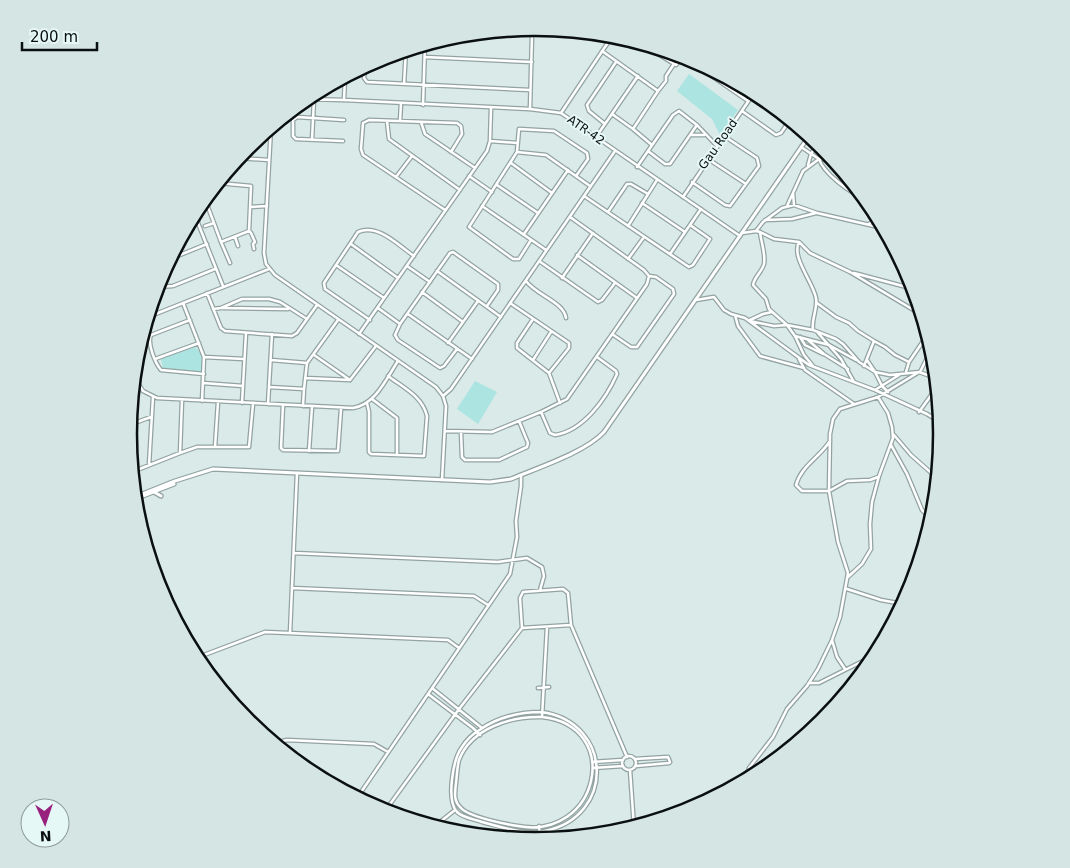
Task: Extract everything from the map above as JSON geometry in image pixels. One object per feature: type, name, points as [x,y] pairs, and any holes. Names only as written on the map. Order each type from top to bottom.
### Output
[{"type":"main road","points":[[142,495],[213,470],[500,481],[579,449],[599,437],[805,142]]},
{"type":"main road","points":[[142,496],[179,481]]},
{"type":"main road","points":[[154,492],[161,496],[163,488]]},
{"type":"street","points":[[530,109],[532,36]]},
{"type":"street","points":[[561,112],[607,43]]},
{"type":"street","points":[[602,51],[658,91]]},
{"type":"street","points":[[423,105],[425,52]]},
{"type":"street","points":[[404,84],[406,57]]},
{"type":"street","points":[[425,57],[532,62]]},
{"type":"street","points":[[662,57],[674,64],[678,63]]},
{"type":"street","points":[[605,124],[589,111],[588,105],[616,62]]},
{"type":"street","points":[[633,129],[666,81],[674,64]]},
{"type":"street","points":[[364,75],[367,82],[530,90]]},
{"type":"street","points":[[596,137],[638,76]]},
{"type":"street","points":[[722,83],[748,101]]},
{"type":"street","points":[[344,100],[345,85]]},
{"type":"street","name":"ATR-42","points":[[319,100],[561,112],[637,167],[741,234]]},
{"type":"street","name":"Gau Road","points":[[683,196],[748,101]]},
{"type":"street","points":[[312,140],[314,103]]},
{"type":"street","points":[[400,121],[401,104]]},
{"type":"street","points":[[359,334],[487,151],[490,142],[490,108]]},
{"type":"street","points":[[637,167],[677,111],[697,125],[717,146]]},
{"type":"street","points":[[742,111],[776,135],[781,133],[786,126]]},
{"type":"street","points":[[612,114],[652,145]]},
{"type":"street","points":[[343,141],[296,140],[294,138],[293,120],[297,117],[314,117],[344,120]]},
{"type":"street","points":[[445,210],[363,155],[361,148],[363,123],[368,120],[457,123],[462,134],[451,152]]},
{"type":"street","points":[[388,121],[389,139],[460,190]]},
{"type":"street","points":[[421,122],[425,134],[475,168]]},
{"type":"street","points":[[648,151],[665,164],[670,164],[697,125]]},
{"type":"street","points":[[531,240],[518,259],[513,259],[470,228],[470,225],[517,152],[517,131],[520,128],[556,132],[588,155],[588,159],[576,176]]},
{"type":"street","points":[[690,135],[705,135]]},
{"type":"street","points":[[692,182],[728,206],[759,166],[757,158],[724,136]]},
{"type":"street","points":[[270,137],[264,253],[269,269],[274,276],[436,387],[443,396],[446,406],[442,480]]},
{"type":"street","points":[[490,142],[517,143]]},
{"type":"street","points":[[802,147],[818,159],[843,187],[851,192]]},
{"type":"street","points":[[808,166],[813,150]]},
{"type":"street","points":[[443,396],[451,389],[615,151]]},
{"type":"street","points":[[517,152],[546,155],[591,186]]},
{"type":"street","points":[[396,177],[412,155]]},
{"type":"street","points":[[249,159],[269,160]]},
{"type":"street","points":[[708,159],[746,184]]},
{"type":"street","points":[[786,206],[798,180],[808,166],[818,159],[822,160]]},
{"type":"street","points":[[511,163],[552,193]]},
{"type":"street","points":[[524,234],[568,170]]},
{"type":"street","points":[[469,176],[492,192]]},
{"type":"street","points":[[628,226],[657,180]]},
{"type":"street","points":[[226,184],[251,186],[248,231]]},
{"type":"street","points":[[608,212],[627,184],[631,184],[648,194]]},
{"type":"street","points":[[497,185],[538,213]]},
{"type":"street","points":[[792,193],[794,205]]},
{"type":"street","points":[[584,196],[686,266],[693,266],[710,239],[690,224]]},
{"type":"street","points":[[642,204],[685,232]]},
{"type":"street","points":[[756,231],[765,220],[786,206],[794,205],[817,213],[873,225]]},
{"type":"street","points":[[250,207],[267,206]]},
{"type":"street","points":[[482,206],[546,250]]},
{"type":"street","points":[[208,207],[230,263]]},
{"type":"street","points":[[670,254],[701,209]]},
{"type":"street","points":[[765,220],[792,218],[817,213]]},
{"type":"street","points":[[570,217],[649,276],[656,277],[673,289],[674,294],[636,347],[631,347],[612,334]]},
{"type":"street","points":[[199,222],[223,287]]},
{"type":"street","points":[[205,226],[214,222]]},
{"type":"street","points":[[370,320],[325,289],[324,282],[336,264],[360,231],[376,230],[414,256]]},
{"type":"street","points":[[221,242],[248,231]]},
{"type":"street","points":[[248,231],[251,232],[255,242],[253,244],[254,249]]},
{"type":"street","points":[[741,234],[756,231],[774,239],[799,242],[810,253],[850,272],[913,310]]},
{"type":"street","points":[[760,232],[764,262],[753,283],[766,299],[772,312],[788,325],[804,355],[814,367]]},
{"type":"street","points":[[562,278],[593,234]]},
{"type":"street","points":[[235,237],[238,246]]},
{"type":"street","points":[[628,259],[644,237]]},
{"type":"street","points":[[799,242],[797,245],[798,254],[815,295],[813,330],[822,336],[848,369],[854,382]]},
{"type":"street","points":[[180,255],[207,244]]},
{"type":"street","points":[[351,244],[398,278]]},
{"type":"street","points":[[458,349],[444,366],[440,368],[395,337],[395,333],[448,255],[453,252],[498,284],[498,290],[487,306]]},
{"type":"street","points":[[577,256],[637,298]]},
{"type":"street","points":[[538,261],[598,302],[602,300],[615,283]]},
{"type":"street","points":[[336,264],[384,299]]},
{"type":"street","points":[[407,266],[430,282]]},
{"type":"street","points":[[166,287],[173,286],[215,269]]},
{"type":"street","points":[[156,313],[269,269]]},
{"type":"street","points":[[438,271],[501,317]]},
{"type":"street","points":[[850,272],[904,286]]},
{"type":"street","points":[[445,431],[488,433],[519,422],[560,403],[570,396],[647,284],[649,276]]},
{"type":"street","points":[[526,280],[532,288],[560,307],[566,318]]},
{"type":"street","points":[[422,292],[463,322]]},
{"type":"street","points":[[207,293],[223,330],[246,333],[295,335],[317,305]]},
{"type":"street","points":[[221,308],[246,298],[276,300],[307,319]]},
{"type":"street","points":[[696,300],[714,298],[724,310],[745,318],[798,358],[814,367],[875,390],[932,418]]},
{"type":"street","points":[[448,343],[479,301]]},
{"type":"street","points":[[182,303],[204,357],[202,401]]},
{"type":"street","points":[[510,303],[569,344],[569,348],[549,373]]},
{"type":"street","points":[[816,303],[836,318],[849,322],[858,331],[885,347],[894,355],[909,362]]},
{"type":"street","points":[[378,308],[400,324]]},
{"type":"street","points":[[214,309],[289,309]]},
{"type":"street","points":[[748,321],[772,312]]},
{"type":"street","points":[[408,314],[472,359]]},
{"type":"street","points":[[735,315],[738,326],[760,356],[804,368],[856,405]]},
{"type":"street","points":[[533,319],[516,345],[518,349],[549,373],[560,403]]},
{"type":"street","points":[[190,320],[151,334],[149,341],[159,368],[165,371],[204,374]]},
{"type":"street","points":[[303,406],[308,363],[338,320]]},
{"type":"street","points":[[748,321],[774,326],[807,327],[836,339],[859,362]]},
{"type":"street","points":[[533,360],[551,331]]},
{"type":"street","points":[[242,403],[246,333]]},
{"type":"street","points":[[268,404],[272,334]]},
{"type":"street","points":[[795,336],[829,345],[875,372],[890,375],[920,372],[928,375]]},
{"type":"street","points":[[800,337],[805,345],[814,351],[824,354]]},
{"type":"street","points":[[807,339],[824,354],[848,369]]},
{"type":"street","points":[[864,366],[874,341]]},
{"type":"street","points":[[155,359],[199,343]]},
{"type":"street","points":[[906,372],[909,362],[922,343]]},
{"type":"street","points":[[350,380],[376,346]]},
{"type":"street","points":[[314,355],[350,380]]},
{"type":"street","points":[[204,357],[244,359]]},
{"type":"street","points":[[541,412],[550,433],[555,435],[582,423],[590,416],[617,374],[616,371],[597,357]]},
{"type":"street","points":[[798,358],[804,368]]},
{"type":"street","points":[[270,360],[308,363]]},
{"type":"street","points":[[867,360],[882,386],[888,392]]},
{"type":"street","points":[[140,389],[153,397],[182,400],[312,407],[359,407],[372,399],[398,361]]},
{"type":"street","points":[[747,770],[773,737],[787,709],[809,684],[832,640],[840,617],[848,569],[838,542],[829,491],[830,429],[834,415],[845,406],[856,405],[888,392],[920,372],[926,361]]},
{"type":"street","points":[[875,390],[900,374]]},
{"type":"street","points":[[367,403],[369,412],[369,452],[371,454],[424,456],[427,416],[419,398],[388,376]]},
{"type":"street","points":[[305,378],[350,380]]},
{"type":"street","points":[[203,383],[243,386]]},
{"type":"street","points":[[269,387],[304,389]]},
{"type":"street","points":[[919,412],[931,396]]},
{"type":"street","points":[[149,465],[153,397]]},
{"type":"street","points":[[878,397],[888,413],[893,434],[911,455],[931,472]]},
{"type":"street","points":[[372,399],[397,418],[397,456]]},
{"type":"street","points":[[180,453],[182,400]]},
{"type":"street","points":[[216,447],[218,402]]},
{"type":"street","points":[[139,469],[197,447],[249,448],[251,444],[253,404]]},
{"type":"street","points":[[283,405],[282,449],[309,451],[338,451],[341,408]]},
{"type":"street","points":[[309,451],[312,407]]},
{"type":"street","points":[[137,423],[152,417]]},
{"type":"street","points":[[461,432],[463,458],[466,460],[498,460],[528,447],[519,422]]},
{"type":"street","points":[[848,577],[862,564],[872,549],[870,518],[872,502],[878,476],[893,434]]},
{"type":"street","points":[[830,439],[826,447],[809,464],[799,478],[796,485],[802,491],[829,491],[847,481],[870,480],[878,476]]},
{"type":"street","points":[[890,446],[907,474],[925,513]]},
{"type":"street","points":[[290,633],[297,473]]},
{"type":"street","points":[[361,792],[510,574],[517,537],[516,521],[521,474]]},
{"type":"street","points":[[294,553],[498,562],[527,558],[542,565],[544,576],[540,591]]},
{"type":"street","points":[[292,588],[474,596],[488,606]]},
{"type":"street","points":[[846,588],[881,600],[895,603]]},
{"type":"street","points":[[390,804],[459,709],[522,628],[520,596],[523,592],[563,589],[567,591],[571,625],[627,757]]},
{"type":"street","points":[[522,628],[571,625]]},
{"type":"street","points":[[542,717],[547,627]]},
{"type":"street","points":[[204,655],[262,632],[448,640],[459,648]]},
{"type":"street","points":[[832,640],[837,657],[845,669]]},
{"type":"street","points":[[809,684],[819,683],[862,661]]},
{"type":"street","points":[[538,688],[549,687]]},
{"type":"street","points":[[432,688],[485,732]]},
{"type":"street","points":[[428,694],[456,714],[480,735]]},
{"type":"street","points":[[542,712],[556,715],[577,726],[590,743],[598,768],[595,787],[585,805],[576,815],[559,826],[535,832],[521,831],[465,817],[456,810],[452,796],[455,762],[462,746],[482,728],[513,714],[542,712]]},
{"type":"street","points":[[542,717],[556,720],[573,729],[586,743],[592,762],[593,776],[588,791],[580,805],[554,823],[534,827],[518,826],[474,815],[459,806],[455,794],[458,766],[465,750],[480,735],[500,723],[520,718],[542,717]]},
{"type":"street","points":[[282,741],[374,744],[388,752]]},
{"type":"street","points":[[627,757],[635,759],[668,757],[670,762],[636,766],[630,770]]},
{"type":"street","points":[[592,762],[623,760],[627,757]]},
{"type":"street","points":[[635,759],[636,766]]},
{"type":"street","points":[[623,760],[623,766],[626,770],[630,770]]},
{"type":"street","points":[[593,768],[623,766]]},
{"type":"street","points":[[630,770],[633,819]]},
{"type":"street","points":[[442,820],[459,806]]},
{"type":"street","points":[[539,826],[540,831]]},
{"type":"street","points":[[534,827],[535,832]]},
{"type":"shaded area","points":[[689,74],[738,110],[720,135],[712,119],[677,91]]},
{"type":"shaded area","points":[[195,347],[201,355],[201,372],[163,368],[161,359]]},
{"type":"shaded area","points":[[475,381],[497,392],[478,424],[457,409]]}]
